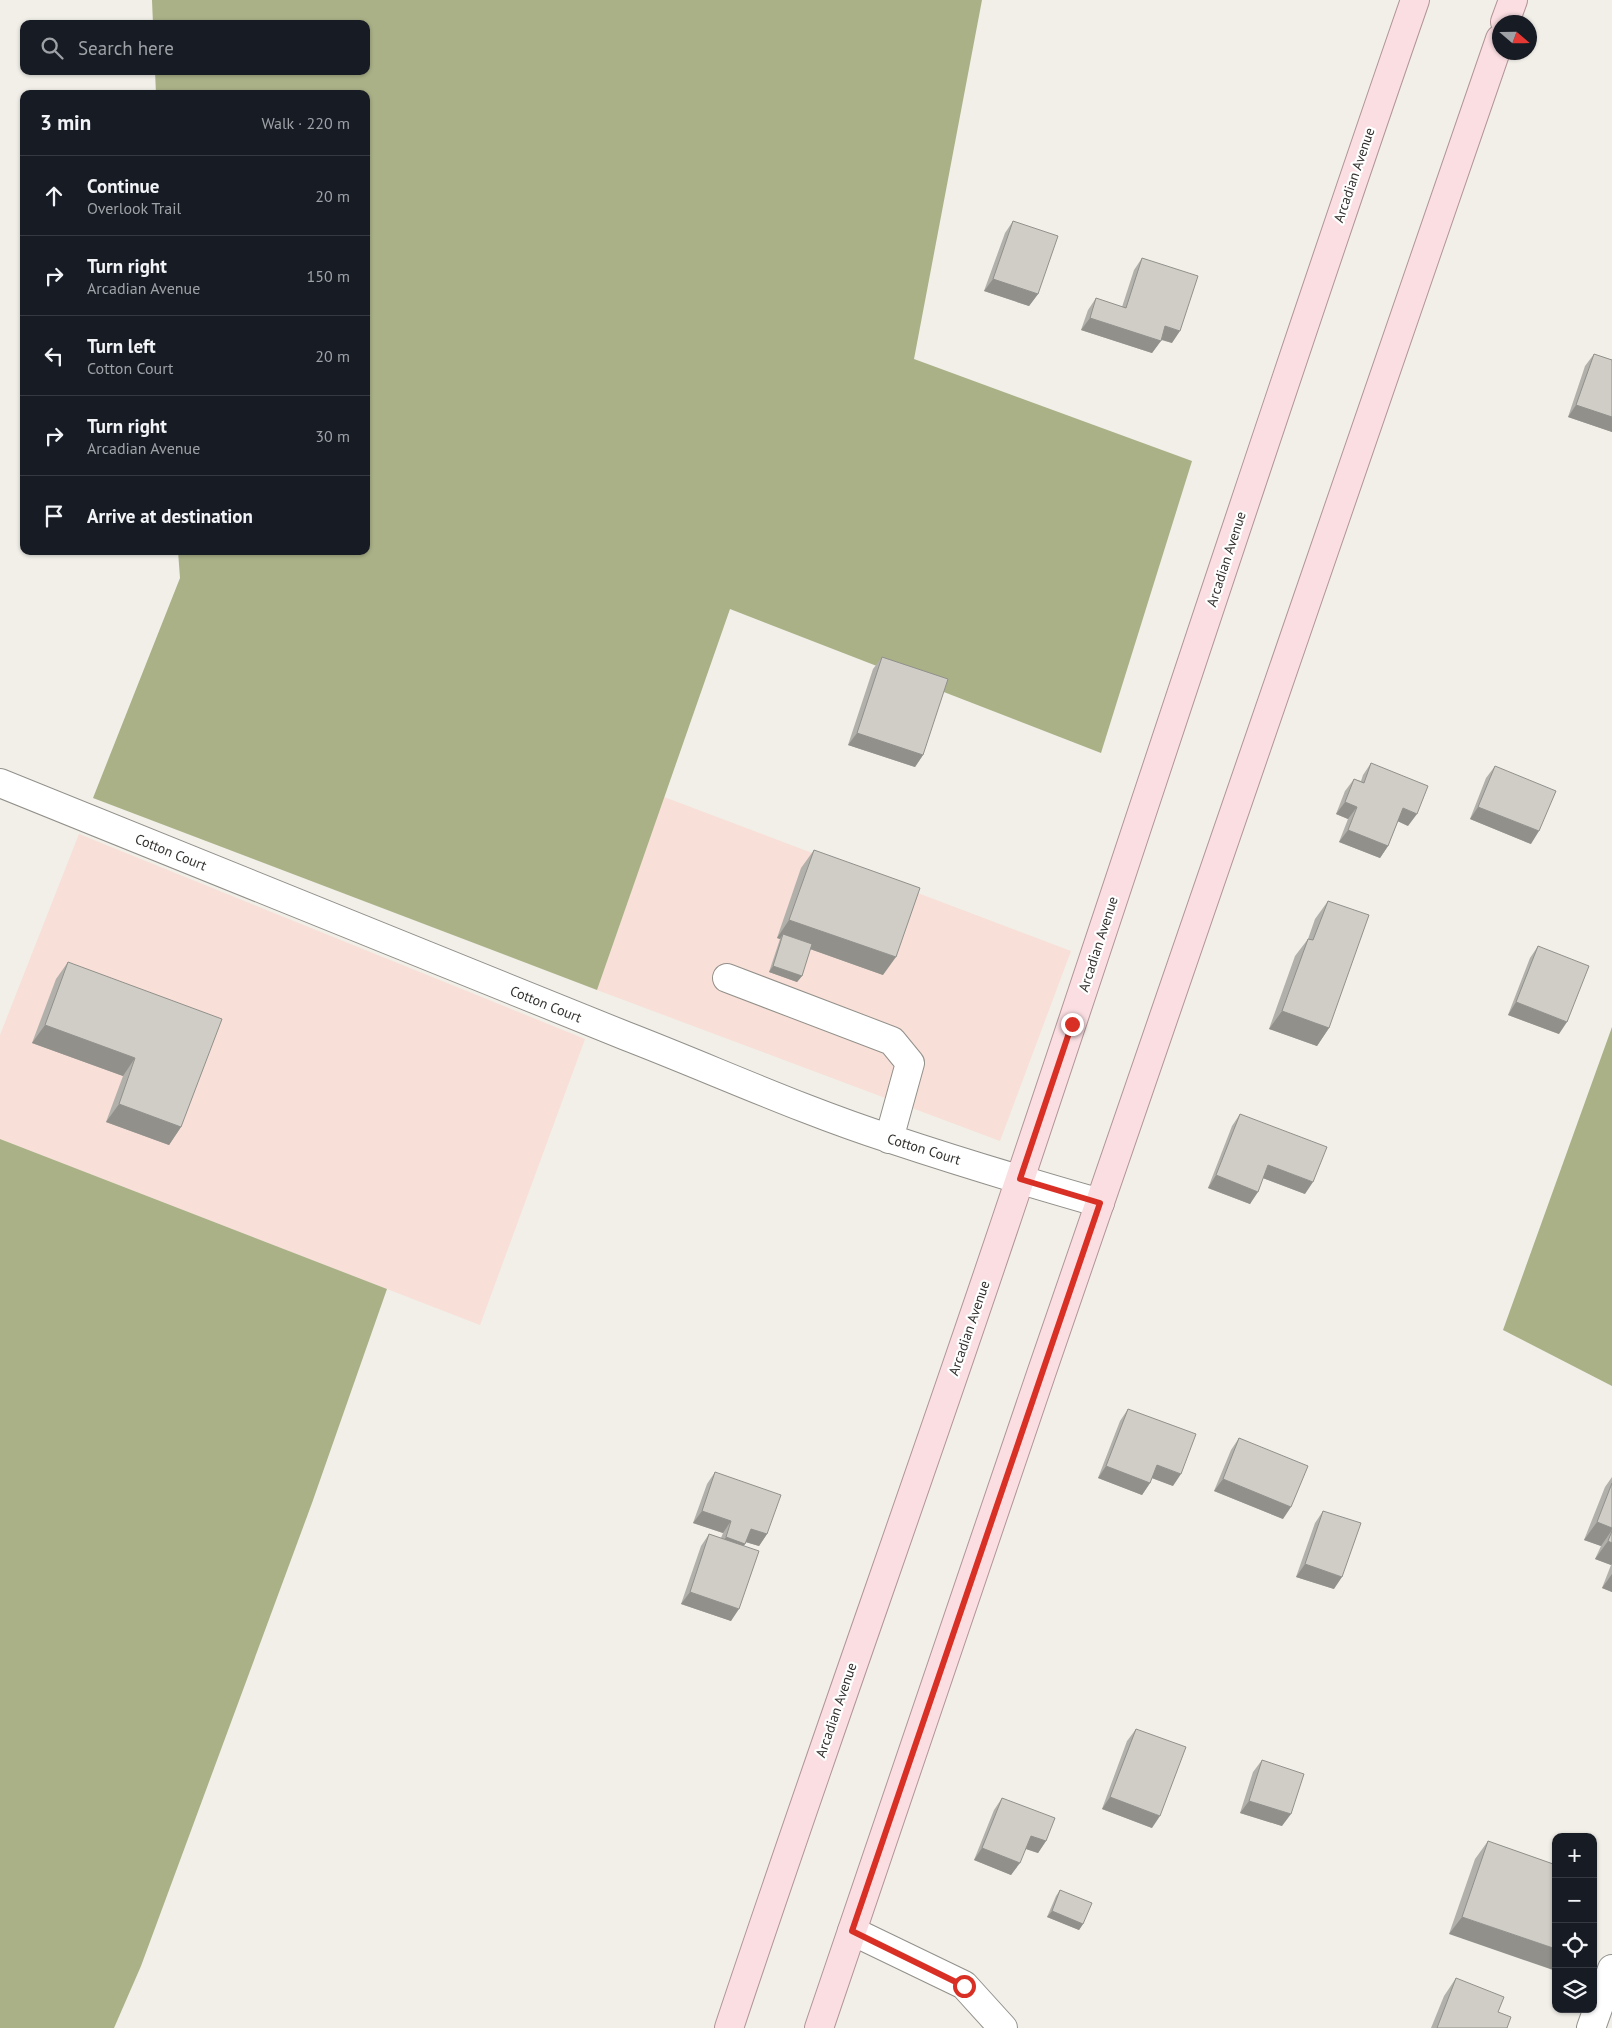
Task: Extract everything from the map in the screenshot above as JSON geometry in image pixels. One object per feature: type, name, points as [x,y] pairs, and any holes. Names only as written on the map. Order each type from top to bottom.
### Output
[{"type":"main road","name":"Arcadian Avenue","points":[[728,2028],[1020,1179],[1330,245],[1415,0]]},
{"type":"main road","points":[[1508,15],[1513,0]]},
{"type":"main road","points":[[819,2028],[1493,60]]},
{"type":"street","name":"Cotton Court","points":[[0,783],[759,1090],[889,1139],[1100,1203]]},
{"type":"street","points":[[727,978],[892,1041],[910,1064],[889,1139]]},
{"type":"street","points":[[852,1931],[964,1986],[1003,2028]]},
{"type":"street","points":[[1592,2028],[1612,1969]]},
{"type":"shaded area","points":[[664,797],[1071,951],[1000,1141],[597,990]]},
{"type":"shaded area","points":[[79,834],[585,1039],[480,1325],[0,1139],[0,1035]]},
{"type":"green space","points":[[152,0],[982,0],[914,359],[1192,461],[1101,753],[730,609],[597,990],[93,798],[180,578],[178,555],[370,555],[370,90],[156,90],[155,75],[370,75],[370,20],[153,20]]},
{"type":"green space","points":[[1612,1027],[1612,1386],[1503,1330]]},
{"type":"green space","points":[[0,1139],[387,1289],[312,1503],[141,1966],[114,2028],[0,2028]]},
{"type":"building","points":[[1013,221],[1058,236],[1038,294],[993,279]]},
{"type":"building","points":[[1142,258],[1198,276],[1180,331],[1165,326],[1161,341],[1090,318],[1096,298],[1126,308]]},
{"type":"building","points":[[1594,354],[1612,360],[1612,417],[1576,405]]},
{"type":"building","points":[[882,657],[948,679],[923,755],[857,733]]},
{"type":"building","points":[[1371,763],[1428,786],[1417,814],[1403,808],[1388,846],[1348,830],[1357,807],[1345,802],[1354,779],[1364,783]]},
{"type":"building","points":[[1495,766],[1556,791],[1539,831],[1478,807]]},
{"type":"building","points":[[814,850],[920,888],[896,957],[789,920]]},
{"type":"building","points":[[1328,901],[1369,915],[1329,1028],[1282,1011],[1308,939],[1313,940]]},
{"type":"building","points":[[783,934],[812,944],[802,976],[773,966]]},
{"type":"building","points":[[1538,946],[1589,966],[1567,1022],[1516,1002]]},
{"type":"building","points":[[68,962],[222,1019],[181,1127],[119,1104],[135,1058],[45,1025]]},
{"type":"building","points":[[1240,1114],[1327,1147],[1313,1182],[1268,1165],[1258,1192],[1216,1175]]},
{"type":"building","points":[[1128,1409],[1196,1434],[1181,1474],[1157,1465],[1150,1483],[1106,1466]]},
{"type":"building","points":[[1239,1438],[1308,1466],[1291,1507],[1223,1479]]},
{"type":"building","points":[[715,1472],[781,1495],[767,1534],[751,1529],[745,1544],[726,1537],[731,1521],[702,1511]]},
{"type":"building","points":[[1612,1483],[1612,1528],[1597,1522]]},
{"type":"building","points":[[1323,1511],[1361,1523],[1342,1577],[1305,1564]]},
{"type":"building","points":[[1612,1531],[1612,1543],[1608,1541]]},
{"type":"building","points":[[709,1534],[759,1551],[739,1609],[690,1592]]},
{"type":"building","points":[[1136,1729],[1186,1747],[1160,1816],[1110,1797]]},
{"type":"building","points":[[1262,1760],[1304,1774],[1291,1814],[1249,1801]]},
{"type":"building","points":[[1002,1798],[1055,1818],[1046,1841],[1031,1836],[1020,1863],[982,1848]]},
{"type":"building","points":[[1488,1841],[1552,1864],[1552,1948],[1462,1917]]},
{"type":"building","points":[[1060,1890],[1092,1903],[1083,1924],[1052,1911]]},
{"type":"building","points":[[1456,1978],[1504,1997],[1498,2012],[1511,2017],[1507,2028],[1437,2028]]},
{"type":"route","points":[[964,1986],[852,1931],[1100,1203],[1020,1179],[1072,1024]]}]
